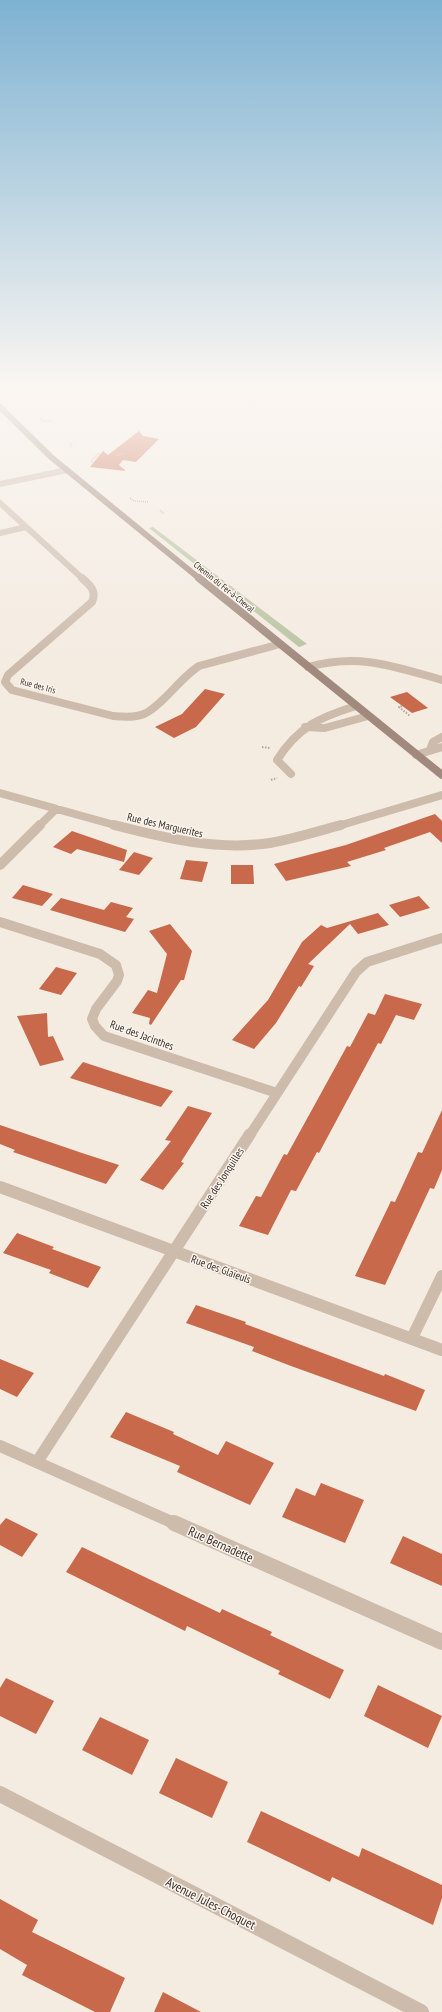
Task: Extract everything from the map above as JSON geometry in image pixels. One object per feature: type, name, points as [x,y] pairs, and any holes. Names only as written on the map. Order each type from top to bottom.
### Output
[{"type":"street","points":[[0,484],[39,476]]},
{"type":"street","name":"Chemin du Fer-à-Cheval","points":[[74,476],[442,775]]},
{"type":"street","name":"Rue des Iris","points":[[0,503],[92,588],[94,595],[90,604],[8,675],[5,682],[12,690],[113,716],[135,716],[152,709],[194,669],[210,662],[280,644]]},
{"type":"street","points":[[0,533],[26,527]]},
{"type":"street","points":[[308,667],[333,661],[357,660],[401,669],[442,680]]},
{"type":"street","points":[[291,774],[278,759],[296,735],[321,716],[356,706]]},
{"type":"street","points":[[305,727],[325,728],[368,716]]},
{"type":"street","points":[[430,750],[433,742],[442,737]]},
{"type":"street","points":[[416,755],[442,747]]},
{"type":"street","name":"Rue des Marguerites","points":[[0,793],[182,842],[218,846],[272,844],[442,795]]},
{"type":"street","points":[[0,865],[56,808]]},
{"type":"street","name":"Rue des Jacinthes","points":[[0,922],[100,954],[116,965],[119,975],[117,981],[96,1009],[92,1019],[97,1030],[104,1036],[277,1093]]},
{"type":"street","name":"Rue des Jonquilles","points":[[37,1462],[356,972],[363,965],[442,938]]},
{"type":"street","name":"Rue des Glaïeuls","points":[[0,1187],[442,1350]]},
{"type":"street","points":[[412,1338],[442,1276]]},
{"type":"street","name":"Rue Bernadette","points":[[0,1446],[442,1642]]},
{"type":"street","name":"Avenue Jules-Choquet","points":[[0,1794],[421,2012]]},
{"type":"path","points":[[130,498],[134,501],[149,502]]},
{"type":"path","points":[[160,510],[164,514]]},
{"type":"path","points":[[402,706],[399,707],[410,716]]},
{"type":"green space","points":[[153,527],[307,644],[299,647],[149,528]]},
{"type":"building","points":[[205,689],[225,694],[196,727],[174,738],[155,727],[182,714]]},
{"type":"building","points":[[407,692],[428,708],[412,713],[390,697]]},
{"type":"building","points":[[435,814],[442,821],[442,843],[430,832],[384,848],[386,850],[347,862],[351,866],[286,881],[274,864],[346,845]]},
{"type":"building","points":[[72,831],[127,850],[124,862],[77,849],[71,854],[53,847]]},
{"type":"building","points":[[134,852],[153,858],[139,875],[119,870]]},
{"type":"building","points":[[186,860],[208,862],[202,882],[180,879]]},
{"type":"building","points":[[231,865],[253,865],[254,884],[231,884]]},
{"type":"building","points":[[23,885],[53,894],[42,906],[12,898]]},
{"type":"building","points":[[419,896],[430,908],[400,917],[389,905]]},
{"type":"building","points":[[61,898],[104,910],[111,902],[133,908],[126,917],[134,919],[125,932],[50,910]]},
{"type":"building","points":[[378,913],[389,925],[358,934],[350,924],[308,964],[314,966],[301,987],[299,986],[276,1023],[254,1049],[232,1040],[268,1000],[302,942],[321,925],[327,928]]},
{"type":"building","points":[[170,924],[192,951],[184,980],[181,980],[151,1025],[149,1024],[150,1018],[132,1013],[148,990],[157,993],[167,954],[149,931]]},
{"type":"building","points":[[56,967],[77,973],[61,995],[39,989]]},
{"type":"building","points":[[385,994],[422,1004],[414,1020],[396,1015],[381,1044],[378,1043],[319,1153],[317,1152],[296,1191],[291,1190],[268,1235],[239,1226],[256,1196],[261,1197],[284,1154],[287,1155],[347,1046],[350,1047],[368,1013],[375,1015]]},
{"type":"building","points":[[47,1013],[48,1037],[53,1036],[64,1060],[40,1066],[17,1016]]},
{"type":"building","points":[[83,1062],[173,1091],[161,1107],[70,1078]]},
{"type":"building","points":[[188,1106],[212,1113],[181,1162],[184,1163],[163,1190],[140,1180],[171,1141],[165,1140]]},
{"type":"building","points":[[442,1110],[442,1170],[434,1189],[430,1188],[385,1285],[355,1276],[391,1201],[395,1202],[418,1152],[422,1153]]},
{"type":"building","points":[[0,1125],[119,1165],[106,1184],[13,1152],[15,1150],[0,1144]]},
{"type":"building","points":[[17,1233],[54,1247],[52,1249],[101,1267],[88,1288],[49,1273],[51,1270],[3,1253]]},
{"type":"building","points":[[196,1305],[246,1322],[245,1324],[384,1376],[385,1374],[425,1390],[416,1411],[291,1366],[252,1351],[254,1347],[186,1323]]},
{"type":"building","points":[[0,1359],[34,1373],[17,1397],[0,1389]]},
{"type":"building","points":[[126,1412],[174,1432],[173,1434],[218,1455],[226,1441],[274,1463],[250,1505],[177,1472],[180,1466],[110,1437]]},
{"type":"building","points":[[321,1483],[364,1500],[345,1543],[282,1517],[296,1488],[315,1496]]},
{"type":"building","points":[[6,1518],[38,1534],[22,1557],[0,1545],[0,1525]]},
{"type":"building","points":[[403,1536],[442,1554],[442,1586],[390,1563]]},
{"type":"building","points":[[82,1547],[220,1613],[222,1609],[272,1632],[270,1635],[344,1670],[330,1699],[278,1674],[280,1671],[187,1626],[185,1631],[66,1572]]},
{"type":"building","points":[[6,1678],[54,1701],[36,1734],[0,1716],[0,1688]]},
{"type":"building","points":[[378,1685],[442,1716],[428,1748],[364,1716]]},
{"type":"building","points":[[100,1717],[149,1740],[132,1775],[82,1750]]},
{"type":"building","points":[[176,1758],[228,1782],[212,1818],[159,1793]]},
{"type":"building","points":[[261,1811],[359,1857],[362,1848],[442,1885],[442,1898],[433,1925],[332,1877],[330,1882],[247,1842]]},
{"type":"building","points":[[0,1899],[38,1920],[32,1932],[125,1978],[110,2012],[95,2012],[22,1975],[27,1965],[0,1949]]},
{"type":"building","points":[[163,1992],[201,2012],[154,2012]]}]
